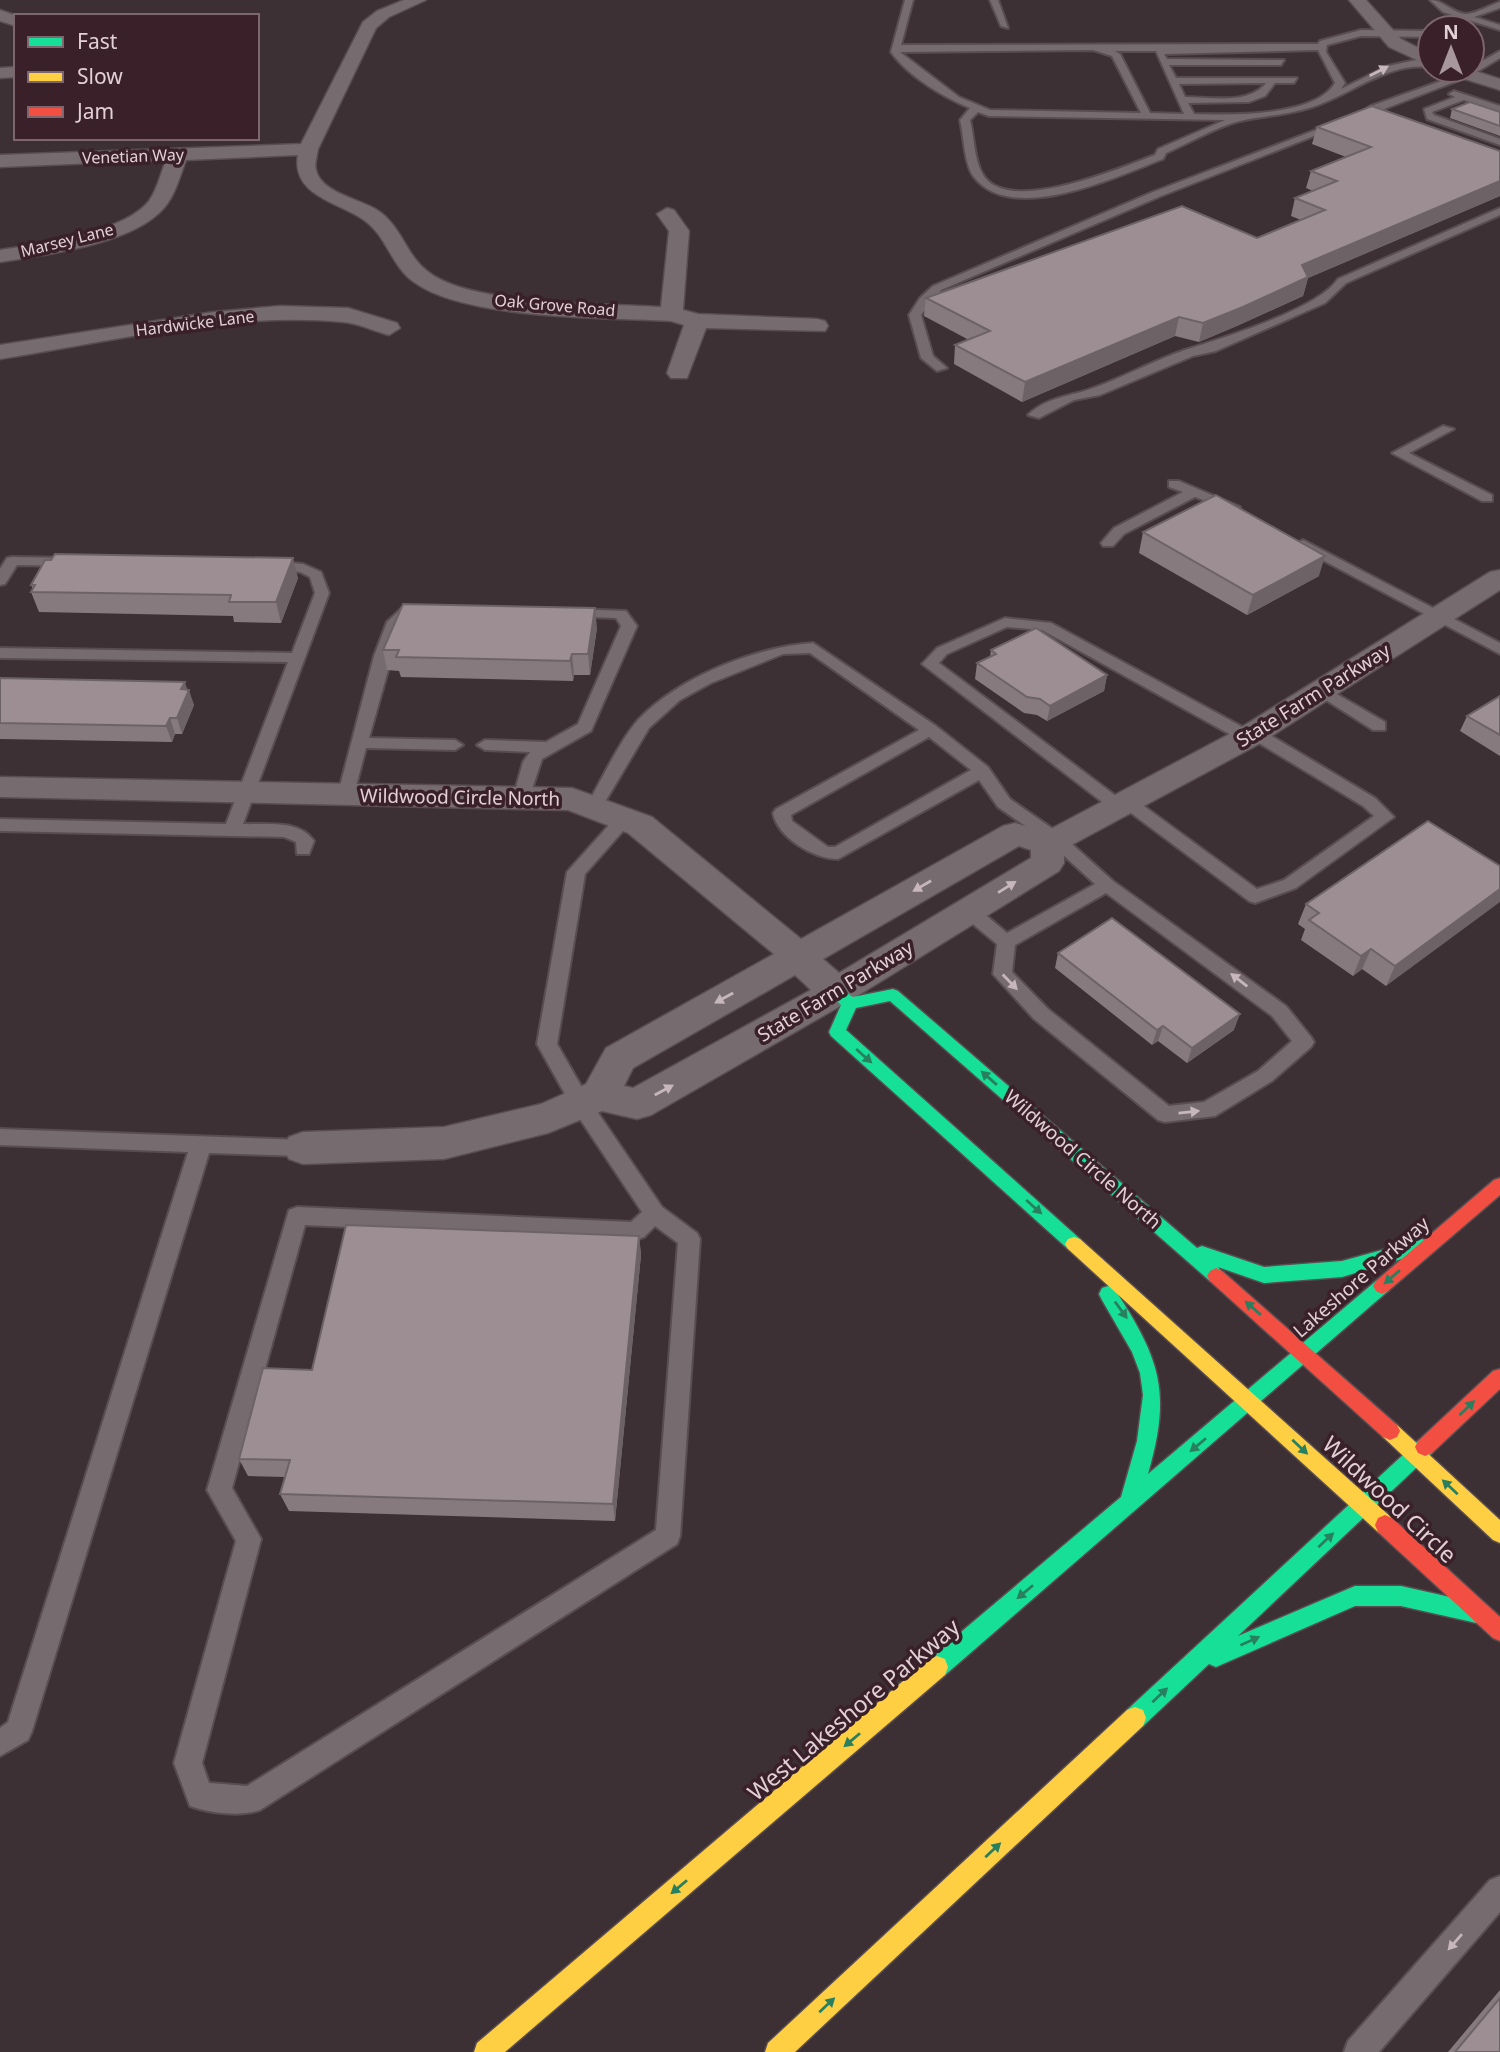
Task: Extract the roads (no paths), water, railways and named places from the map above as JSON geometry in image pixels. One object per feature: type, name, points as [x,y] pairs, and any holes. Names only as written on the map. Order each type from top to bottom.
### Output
[{"type":"main road","name":"Wildwood Circle North","points":[[843,997],[893,995],[1305,1353]]},
{"type":"main road","points":[[843,997],[837,1032],[1250,1401]]},
{"type":"main road","name":"Lakeshore Parkway","points":[[1250,1401],[1500,1185]]},
{"type":"main road","points":[[1066,1236],[1136,1332],[1155,1380],[1153,1425],[1129,1503]]},
{"type":"main road","points":[[1185,1248],[1264,1275],[1342,1269],[1434,1242]]},
{"type":"main road","points":[[1305,1353],[1500,1533]]},
{"type":"main road","points":[[777,2052],[1500,1377]]},
{"type":"main road","name":"West Lakeshore Parkway","points":[[486,2052],[1250,1401]]},
{"type":"main road","name":"Wildwood Circle","points":[[1250,1401],[1500,1631]]},
{"type":"main road","points":[[1188,1668],[1354,1596],[1401,1596],[1482,1614]]},
{"type":"street","points":[[309,149],[369,26],[383,14],[418,0]]},
{"type":"street","points":[[1357,0],[1383,32],[1395,43],[1416,54]]},
{"type":"street","points":[[1400,17],[1416,29]]},
{"type":"street","points":[[29,160],[38,140]]},
{"type":"street","name":"Venetian Way","points":[[0,161],[309,149]]},
{"type":"street","name":"Oak Grove Road","points":[[309,149],[306,169],[315,185],[372,215],[391,232],[420,277],[448,291],[506,303],[672,314],[697,321],[817,326]]},
{"type":"street","name":"Marsey Lane","points":[[0,256],[102,235],[129,223],[156,207],[178,155]]},
{"type":"street","points":[[667,214],[679,231],[672,314]]},
{"type":"street","name":"Hardwicke Lane","points":[[0,352],[201,321],[280,313],[348,315],[389,328]]},
{"type":"street","points":[[679,373],[697,321]]},
{"type":"street","name":"State Farm Parkway","points":[[590,1100],[637,1104],[843,997],[969,911],[1048,863],[1053,842],[1251,735],[1499,581]]},
{"type":"street","name":"Wildwood Circle North","points":[[0,788],[572,799],[640,825],[843,997]]},
{"type":"street","points":[[303,1148],[443,1143],[548,1118],[590,1100],[619,1058],[1015,834],[1053,842]]},
{"type":"lane","points":[[909,0],[895,48],[902,61],[956,100],[989,113],[1146,114],[1241,118],[1277,114],[1302,92]]},
{"type":"lane","points":[[994,0],[1005,26]]},
{"type":"lane","points":[[1438,1],[1460,14]]},
{"type":"lane","points":[[1474,14],[1500,5]]},
{"type":"lane","points":[[1333,95],[1340,83],[1339,76],[1322,52],[1323,43],[1339,36],[1383,32],[1416,34]]},
{"type":"lane","points":[[895,48],[1063,46],[1103,50],[1116,54],[1146,114]]},
{"type":"lane","points":[[1103,50],[1121,47],[1165,50],[1322,47]]},
{"type":"lane","points":[[1270,47],[1302,92]]},
{"type":"lane","points":[[1165,50],[1160,53],[1190,116]]},
{"type":"lane","points":[[1164,62],[1281,62]]},
{"type":"lane","points":[[1173,81],[1272,81],[1302,92],[1333,95],[1348,91],[1391,66],[1416,63]]},
{"type":"lane","points":[[1182,100],[1250,99],[1262,94],[1272,81]]},
{"type":"lane","points":[[942,369],[927,358],[915,315],[924,300],[937,288],[1157,194],[1438,84]]},
{"type":"lane","points":[[1432,87],[1500,109]]},
{"type":"lane","points":[[1464,97],[1427,111],[1430,117],[1500,142]]},
{"type":"lane","points":[[975,109],[965,120],[977,174],[987,185],[1018,195],[1069,190],[1159,157],[1162,151],[1180,142],[1241,118]]},
{"type":"lane","points":[[1364,114],[1389,123]]},
{"type":"lane","points":[[1034,415],[1070,397],[1096,392],[1189,354],[1212,348],[1321,302],[1336,290],[1342,281],[1500,211]]},
{"type":"lane","points":[[1448,429],[1399,453],[1488,498]]},
{"type":"lane","points":[[1174,484],[1246,514]]},
{"type":"lane","points":[[1108,543],[1119,531],[1194,492]]},
{"type":"lane","points":[[1294,539],[1500,649]]},
{"type":"lane","points":[[0,581],[12,561],[82,562]]},
{"type":"lane","points":[[233,829],[300,658],[322,593],[317,575],[303,568],[248,565]]},
{"type":"lane","points":[[346,794],[382,656],[394,622],[407,611],[433,611]]},
{"type":"lane","points":[[521,798],[531,762],[545,747],[584,727],[629,626],[621,614],[554,613]]},
{"type":"lane","points":[[1005,622],[1046,626],[1251,735],[1369,802],[1385,817],[1290,884],[1255,897],[1123,805],[930,664],[942,651],[1005,622]]},
{"type":"lane","points":[[593,808],[643,725],[674,697],[705,680],[781,650],[813,648],[930,730],[982,771],[1004,803],[1107,885],[1201,951],[1279,1011],[1304,1042],[1265,1076],[1208,1110],[1165,1114],[1041,1014],[1002,974],[1006,942]]},
{"type":"lane","points":[[0,653],[300,658]]},
{"type":"lane","points":[[1321,691],[1379,726]]},
{"type":"lane","points":[[930,730],[782,813],[784,824],[824,853],[838,853],[982,771]]},
{"type":"lane","points":[[359,743],[455,745]]},
{"type":"lane","points":[[485,745],[545,747]]},
{"type":"lane","points":[[624,819],[576,873],[547,1044],[590,1100],[654,1213],[689,1239],[668,1536],[250,1800],[200,1796],[188,1763],[249,1539],[219,1490],[297,1216],[636,1231],[654,1213]]},
{"type":"lane","points":[[0,825],[233,829],[298,834],[304,841],[303,850]]},
{"type":"lane","points":[[1006,942],[1107,885]]},
{"type":"lane","points":[[969,911],[1006,942]]},
{"type":"lane","points":[[0,1137],[303,1148]]},
{"type":"lane","points":[[0,1743],[19,1731],[201,1144]]},
{"type":"lane","points":[[1359,2052],[1500,1890]]}]
